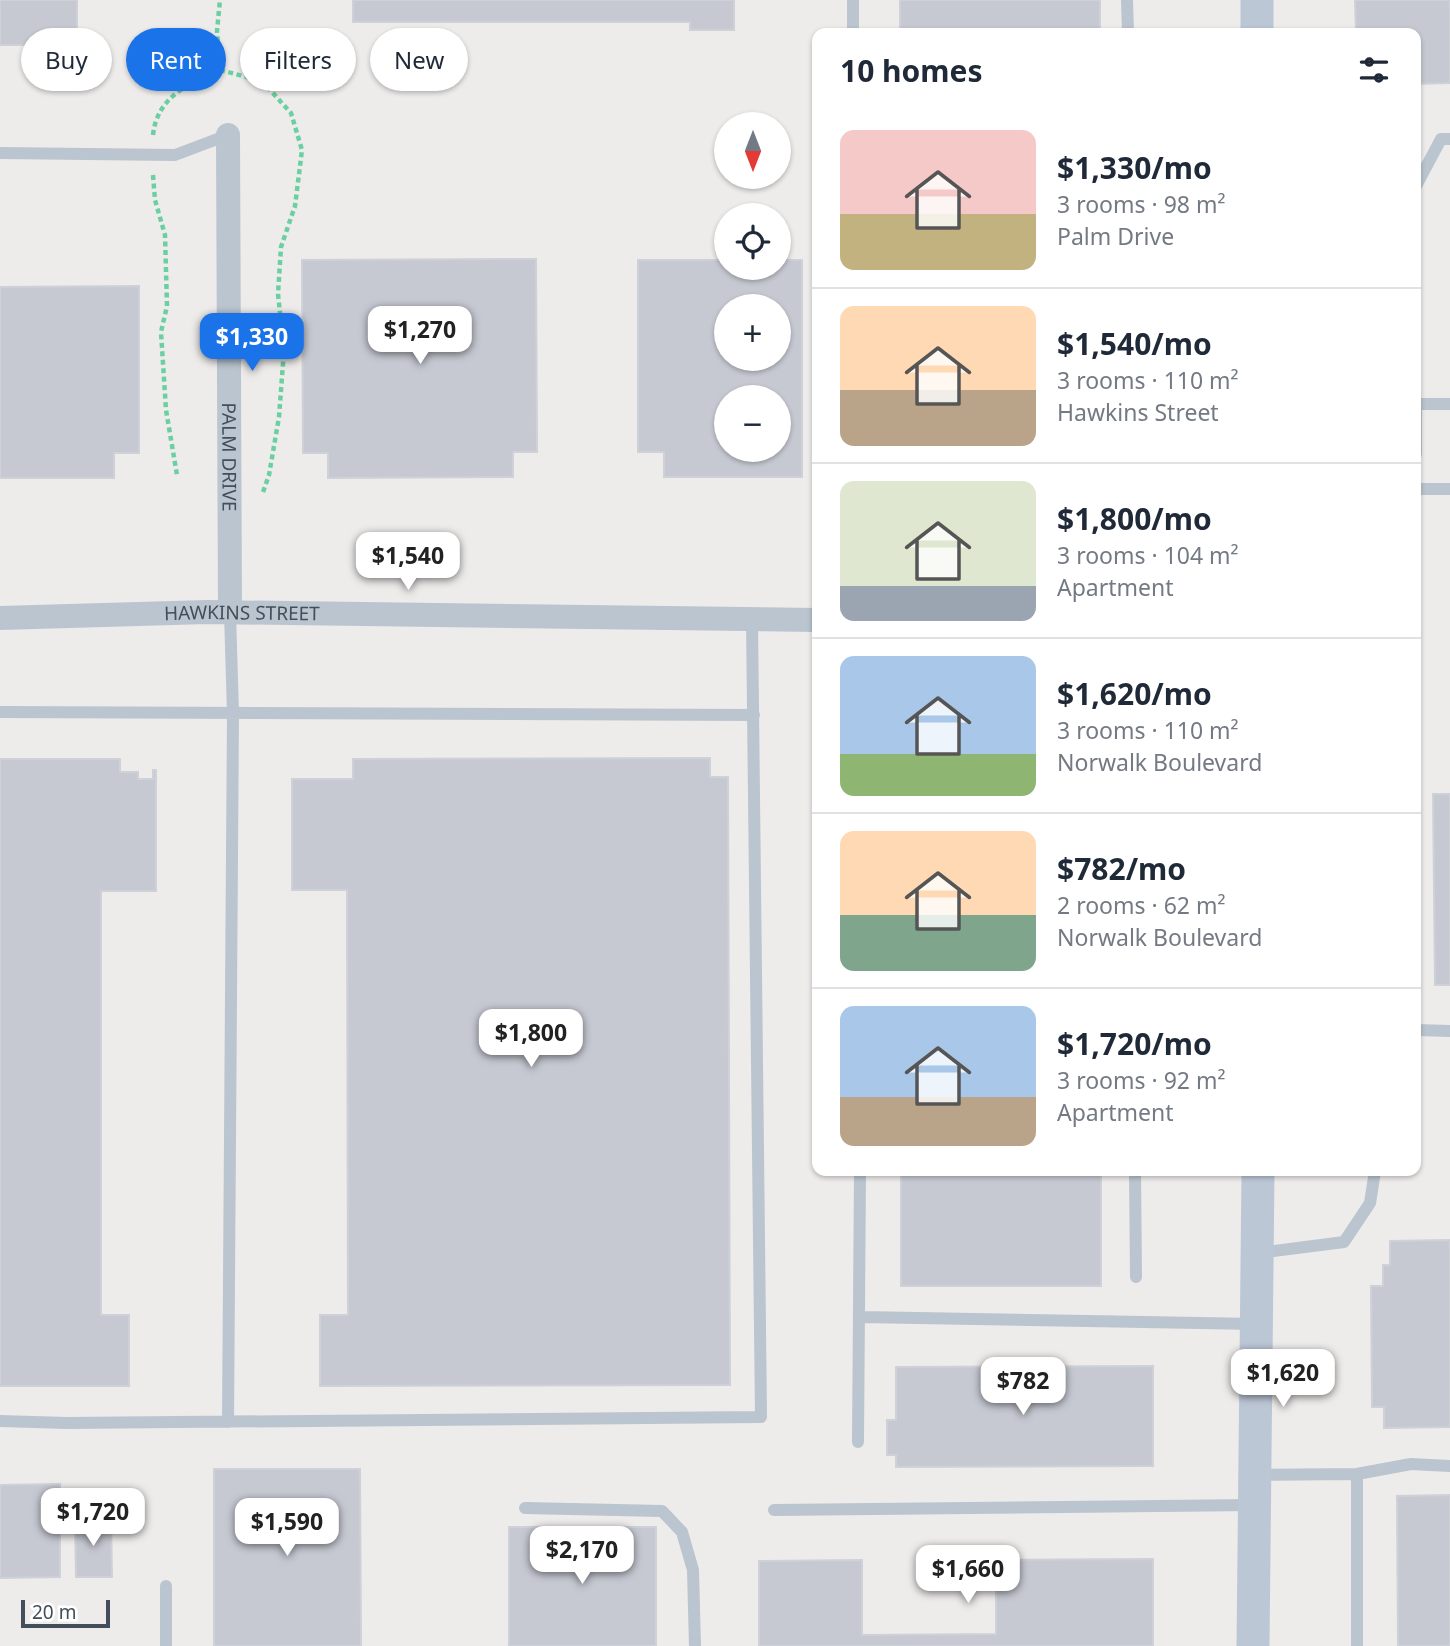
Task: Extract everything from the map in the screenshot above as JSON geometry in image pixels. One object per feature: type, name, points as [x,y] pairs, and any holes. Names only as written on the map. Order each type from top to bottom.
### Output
[{"type":"main road","points":[[1257,0],[1257,28]]},
{"type":"main road","points":[[1253,1646],[1258,1176]]},
{"type":"street","name":"PALM DRIVE","points":[[228,135],[230,613]]},
{"type":"street","name":"HAWKINS STREET","points":[[0,618],[230,613],[812,620]]},
{"type":"lane","points":[[853,0],[853,28]]},
{"type":"lane","points":[[1127,0],[1128,28]]},
{"type":"lane","points":[[0,153],[175,155],[228,135]]},
{"type":"lane","points":[[1421,177],[1441,139],[1450,139]]},
{"type":"lane","points":[[1421,404],[1450,404]]},
{"type":"lane","points":[[1421,489],[1450,489]]},
{"type":"lane","points":[[228,1422],[233,713],[230,613]]},
{"type":"lane","points":[[0,1421],[67,1423],[761,1417],[752,619]]},
{"type":"lane","points":[[0,712],[754,715]]},
{"type":"lane","points":[[1421,1030],[1450,1031]]},
{"type":"lane","points":[[858,1442],[860,1176]]},
{"type":"lane","points":[[1135,1176],[1136,1277]]},
{"type":"lane","points":[[1257,1253],[1344,1242],[1370,1203],[1374,1176]]},
{"type":"lane","points":[[860,1317],[1256,1324]]},
{"type":"lane","points":[[774,1510],[1255,1490],[1411,1464],[1450,1466]]},
{"type":"lane","points":[[1357,1474],[1357,1646]]},
{"type":"lane","points":[[525,1508],[662,1511],[682,1532],[693,1570],[695,1646]]},
{"type":"lane","points":[[166,1586],[166,1646]]},
{"type":"path","points":[[217,28],[220,0]]},
{"type":"path","points":[[226,72],[261,81],[291,113],[302,150],[295,205],[281,247],[278,294],[284,350],[279,416],[269,475],[262,495]]},
{"type":"path","points":[[177,475],[166,410],[161,332],[167,306],[165,235],[155,200],[151,155],[153,128],[161,106],[179,91]]},
{"type":"building","points":[[0,0],[77,0],[77,28],[21,28],[21,45],[0,45]]},
{"type":"building","points":[[353,0],[734,0],[734,30],[690,30],[690,22],[353,22]]},
{"type":"building","points":[[900,0],[1100,0],[1100,28],[900,28]]},
{"type":"building","points":[[1355,0],[1450,0],[1450,83],[1421,84],[1421,28],[1356,28]]},
{"type":"building","points":[[536,259],[537,452],[513,452],[513,477],[328,478],[328,453],[303,453],[302,260]]},
{"type":"building","points":[[638,260],[714,260],[714,280],[791,280],[791,260],[802,260],[802,477],[664,477],[664,452],[638,452]]},
{"type":"building","points":[[139,286],[139,453],[114,453],[114,478],[0,478],[0,287]]},
{"type":"building","points":[[710,758],[710,777],[728,777],[730,1385],[320,1386],[320,1315],[348,1315],[347,890],[292,890],[292,779],[353,779],[353,759]]},
{"type":"building","points":[[0,759],[120,759],[120,772],[138,772],[138,779],[153,779],[153,770],[156,770],[156,891],[101,891],[101,1315],[129,1315],[129,1386],[0,1386]]},
{"type":"building","points":[[1433,794],[1450,794],[1450,985],[1435,985]]},
{"type":"building","points":[[901,1176],[1101,1176],[1101,1286],[901,1286]]},
{"type":"building","points":[[1450,1240],[1450,1427],[1384,1428],[1384,1407],[1372,1407],[1371,1286],[1383,1286],[1383,1265],[1390,1265],[1390,1241]]},
{"type":"building","points":[[1153,1366],[1153,1466],[896,1467],[896,1455],[887,1455],[887,1420],[896,1420],[896,1367]]},
{"type":"building","points":[[214,1469],[360,1469],[361,1646],[214,1646]]},
{"type":"building","points":[[60,1484],[60,1577],[0,1578],[0,1485]]},
{"type":"building","points":[[1450,1495],[1450,1646],[1398,1646],[1397,1496]]},
{"type":"building","points":[[75,1519],[111,1519],[112,1577],[76,1577]]},
{"type":"building","points":[[509,1527],[656,1527],[656,1646],[509,1646]]},
{"type":"building","points":[[1153,1559],[1153,1646],[759,1646],[759,1561],[862,1560],[862,1635],[996,1634],[996,1560]]}]
